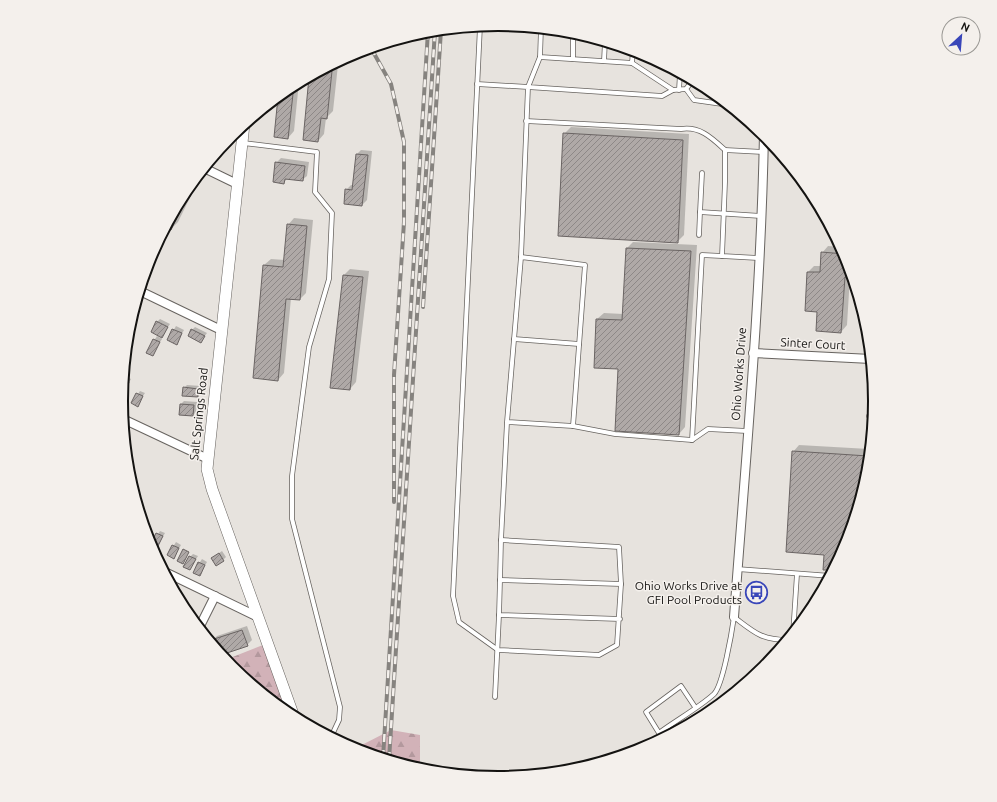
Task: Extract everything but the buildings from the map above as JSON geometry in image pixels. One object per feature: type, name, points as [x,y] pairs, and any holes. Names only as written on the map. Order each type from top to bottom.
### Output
[{"type":"street","name":"Salt Springs Road","points":[[243,134],[221,330],[208,459],[208,476],[290,707]]},
{"type":"street","name":"Ohio Works Drive","points":[[734,617],[753,353],[764,143]]},
{"type":"street","points":[[209,171],[238,184]]},
{"type":"street","points":[[145,293],[221,330]]},
{"type":"street","name":"Sinter Court","points":[[753,353],[866,359]]},
{"type":"street","points":[[129,422],[208,459]]},
{"type":"street","points":[[173,576],[258,617]]},
{"type":"street","points":[[203,623],[215,596]]},
{"type":"lane","points":[[480,32],[453,596],[459,622],[498,650],[600,655],[617,645],[620,619],[619,547],[501,540]]},
{"type":"lane","points":[[495,697],[500,615],[501,540],[520,256],[528,88],[540,57],[541,33]]},
{"type":"lane","points":[[573,39],[573,59]]},
{"type":"lane","points":[[604,47],[604,61]]},
{"type":"lane","points":[[632,63],[633,56]]},
{"type":"lane","points":[[540,57],[632,63],[673,90]]},
{"type":"lane","points":[[679,90],[680,79]]},
{"type":"lane","points":[[478,84],[662,96],[673,90],[686,89],[690,84]]},
{"type":"lane","points":[[686,89],[694,100],[719,104]]},
{"type":"lane","points":[[526,121],[681,129],[691,128],[710,136],[725,150],[764,152]]},
{"type":"lane","points":[[242,143],[317,152],[315,192],[332,213],[329,279],[309,347],[292,476],[292,519],[340,707],[339,720],[334,732]]},
{"type":"lane","points":[[722,256],[725,150]]},
{"type":"lane","points":[[699,235],[702,173]]},
{"type":"lane","points":[[700,212],[761,216]]},
{"type":"lane","points":[[692,440],[702,255],[758,258]]},
{"type":"lane","points":[[520,256],[585,265],[573,426]]},
{"type":"lane","points":[[514,339],[579,344]]},
{"type":"lane","points":[[508,422],[573,426],[615,434],[692,440],[708,429],[747,431]]},
{"type":"lane","points":[[737,569],[824,576]]},
{"type":"lane","points":[[794,624],[797,574]]},
{"type":"lane","points":[[500,580],[620,584]]},
{"type":"lane","points":[[500,615],[620,619]]},
{"type":"lane","points":[[734,617],[756,634],[771,640],[781,640]]},
{"type":"lane","points":[[695,707],[681,686],[646,712],[659,733],[716,693],[730,647],[734,617]]},
{"type":"green space","points":[[268,643],[291,708],[273,695],[232,657]]},
{"type":"green space","points":[[391,730],[420,735],[420,762],[380,751],[362,745]]},
{"type":"railway","points":[[423,307],[441,36]]},
{"type":"railway","points":[[389,754],[435,37]]},
{"type":"railway","points":[[383,752],[428,38]]},
{"type":"railway","points":[[374,53],[391,84],[404,142],[404,222],[394,375],[394,502]]},
{"type":"place","name":"Ohio Works Drive at GFI Pool Products","points":[[757,593]]}]
